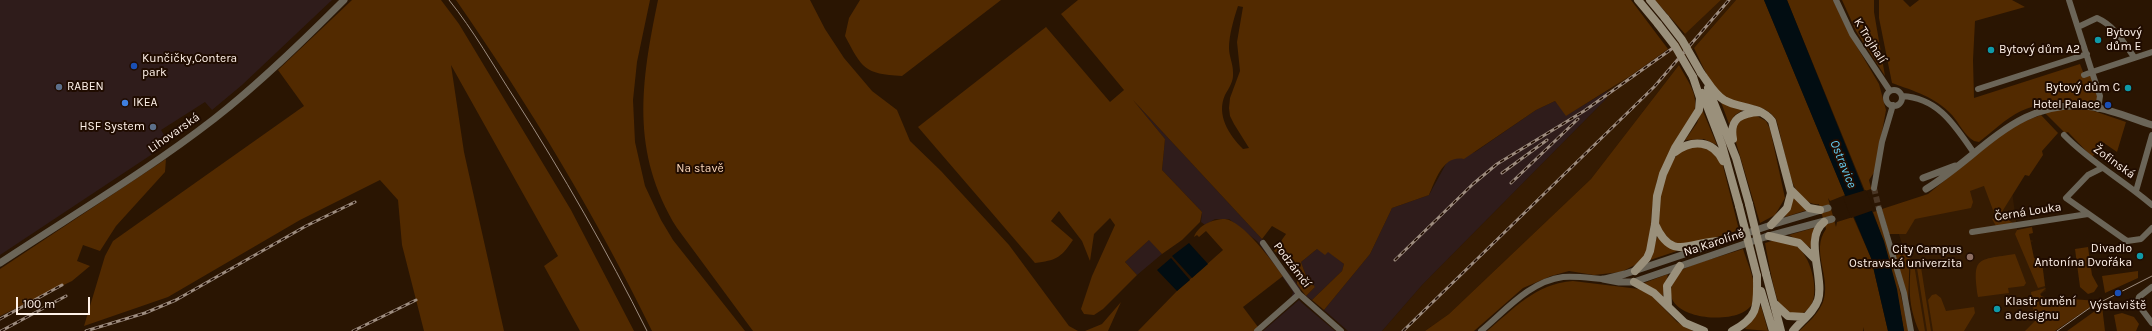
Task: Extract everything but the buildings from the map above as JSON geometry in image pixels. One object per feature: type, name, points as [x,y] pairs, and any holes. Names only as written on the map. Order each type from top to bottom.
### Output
[{"type":"main road","points":[[1638,0],[1698,77],[1722,99],[1761,112],[1770,119],[1774,126],[1791,190],[1787,208],[1771,225]]},
{"type":"main road","points":[[1650,0],[1682,40],[1736,158]]},
{"type":"main road","points":[[1635,271],[1649,254],[1655,224],[1658,191],[1671,157],[1700,108],[1698,77]]},
{"type":"main road","points":[[1698,77],[1733,182],[1773,331]]},
{"type":"main road","points":[[1761,112],[1743,114],[1734,122],[1732,130],[1736,158],[1781,331]]},
{"type":"main road","points":[[1671,157],[1680,148],[1689,144],[1708,145],[1720,155],[1733,182]]},
{"type":"main road","points":[[1791,190],[1808,208],[1824,209]]},
{"type":"main road","points":[[1793,331],[1814,308],[1819,294],[1819,277],[1815,259],[1816,235],[1828,220]]},
{"type":"main road","points":[[1655,224],[1662,237],[1676,246],[1688,248],[1712,241],[1720,241]]},
{"type":"main road","points":[[1770,236],[1799,243],[1815,259]]},
{"type":"main road","points":[[1668,306],[1667,286],[1680,266]]},
{"type":"main road","points":[[1732,331],[1748,321],[1757,306],[1757,276]]},
{"type":"main road","points":[[1634,282],[1651,290],[1684,323],[1704,331]]},
{"type":"main road","points":[[1773,301],[1787,316],[1805,318]]},
{"type":"street","name":"Lihovarská","points":[[0,263],[167,153],[214,119],[252,86],[344,0]]},
{"type":"street","name":"K Trojhalí","points":[[1836,0],[1852,34],[1890,91]]},
{"type":"street","points":[[2069,0],[2100,96],[2098,108]]},
{"type":"street","points":[[2078,27],[2097,18],[2104,21],[2111,25],[2134,57]]},
{"type":"street","points":[[2084,75],[2152,52]]},
{"type":"street","points":[[1978,89],[2087,54]]},
{"type":"street","points":[[1893,105],[1887,100],[1890,91],[1897,90],[1902,96],[1923,100],[1938,108],[1953,122],[1974,154]]},
{"type":"street","points":[[1893,105],[1900,103],[1902,96]]},
{"type":"street","points":[[1874,188],[1882,142],[1893,105]]},
{"type":"street","points":[[1926,189],[1974,154],[2008,126],[2035,112],[2070,106],[2098,108],[2152,125]]},
{"type":"street","name":"Žofinská","points":[[2064,135],[2102,168],[2136,191],[2152,205]]},
{"type":"street","points":[[2136,191],[2152,135]]},
{"type":"street","points":[[1923,178],[1962,162]]},
{"type":"street","points":[[2102,168],[2088,175],[2066,198],[2127,241],[2138,240],[2152,228]]},
{"type":"street","name":"Na Karolíně","points":[[1603,279],[1635,271],[1720,241],[1824,209]]},
{"type":"street","points":[[1879,209],[1902,285],[1911,331]]},
{"type":"street","name":"Černá Louka","points":[[1972,232],[2034,224],[2088,214]]},
{"type":"street","name":"Na Karolíně","points":[[1481,331],[1520,298],[1542,284],[1566,277],[1634,282],[1770,236],[1828,220]]},
{"type":"street","name":"Podzámčí","points":[[1263,244],[1299,294],[1341,331]]},
{"type":"street","points":[[2152,287],[2139,298],[2137,303],[2152,323]]},
{"type":"street","points":[[1257,331],[1299,294]]},
{"type":"shaded area","points":[[0,0],[332,0],[242,85],[212,110],[205,102],[161,130],[169,143],[0,255]]},
{"type":"shaded area","points":[[1721,0],[1736,0],[1679,65],[1591,179],[1449,314],[1425,331],[1382,331],[1422,285],[1607,98],[1607,91],[1668,49]]},
{"type":"shaded area","points":[[1607,91],[1607,98],[1422,285],[1382,331],[1348,331],[1324,310],[1370,254],[1392,208],[1429,195],[1447,162],[1455,157],[1475,152],[1536,110],[1555,101],[1567,115]]},
{"type":"shaded area","points":[[1133,100],[1262,239],[1301,289],[1291,299],[1293,292],[1258,242],[1229,219],[1215,219],[1205,225],[1201,222],[1202,212],[1162,170],[1165,139]]},
{"type":"shaded area","name":"City Campus Ostravská univerzita","points":[[2007,181],[2011,184],[2018,235],[2034,241],[2031,242],[2034,258],[2038,259],[2042,264],[2046,291],[2041,294],[2041,296],[2047,298],[2049,307],[2051,307],[2054,301],[2049,331],[1922,331],[1914,282],[1896,225],[1960,191]]},
{"type":"shaded area","points":[[1150,239],[1162,254],[1137,275],[1125,262]]},
{"type":"shaded area","points":[[1317,249],[1328,251],[1344,264],[1342,271],[1312,300],[1306,296],[1315,287],[1306,276],[1301,262]]},
{"type":"shaded area","points":[[1299,300],[1335,331],[1263,331]]},
{"type":"green space","points":[[352,0],[441,0],[459,24],[571,210],[634,331],[580,331],[544,266],[558,256],[451,65],[464,152],[504,331],[424,331],[402,245],[398,200],[380,180],[300,220],[168,297],[84,326],[105,256],[113,241],[304,106],[278,70]]},
{"type":"green space","points":[[456,0],[650,0],[637,62],[633,100],[635,142],[645,186],[661,220],[673,240],[745,331],[652,331],[585,203],[510,80]]},
{"type":"green space","name":"Na stavě","points":[[658,0],[810,0],[825,29],[844,58],[872,91],[897,110],[910,141],[941,171],[1009,245],[1069,326],[1078,331],[753,331],[677,228],[662,200],[652,172],[646,144],[644,88],[647,60]]},
{"type":"green space","points":[[860,0],[1001,0],[902,76],[872,71],[860,62],[851,47],[845,36],[849,18]]},
{"type":"green space","points":[[1078,0],[1631,0],[1668,49],[1630,76],[1566,116],[1555,101],[1536,110],[1464,159],[1457,159],[1446,164],[1441,170],[1429,195],[1392,208],[1370,254],[1324,310],[1312,300],[1342,271],[1344,264],[1328,252],[1325,255],[1317,249],[1301,262],[1306,276],[1315,287],[1306,296],[1297,284],[1297,273],[1291,256],[1284,258],[1274,251],[1286,234],[1272,226],[1262,239],[1133,100],[1165,139],[1162,170],[1202,212],[1200,222],[1182,240],[1162,254],[1149,240],[1125,262],[1137,275],[1103,309],[1094,315],[1084,314],[1081,309],[1092,276],[1115,225],[1110,218],[1094,234],[1090,261],[1082,241],[1059,211],[1051,221],[1073,240],[1065,251],[1057,258],[1035,263],[918,127],[1046,27],[1110,102],[1124,90],[1061,14]],"holes":[[[1238,6],[1243,7],[1237,42],[1240,71],[1230,98],[1229,108],[1230,116],[1249,148],[1243,149],[1225,124],[1222,110],[1225,95],[1233,78],[1229,48],[1233,21]]]},
{"type":"green space","points":[[1655,0],[1721,0],[1685,34]]},
{"type":"green space","points":[[1736,0],[1764,0],[1845,195],[1830,201],[1828,198],[1836,227],[1837,222],[1853,217],[1871,258],[1888,331],[1864,331],[1863,327],[1863,331],[1799,331],[1819,310],[1825,293],[1820,246],[1826,229],[1819,204],[1805,200],[1795,188],[1776,119],[1765,109],[1737,102],[1723,96],[1707,74],[1694,48]]},
{"type":"green space","points":[[1787,0],[1833,0],[1850,35],[1879,84],[1886,110],[1875,171],[1869,180],[1871,188],[1874,188],[1865,191]]},
{"type":"green space","points":[[1842,0],[1874,0],[1874,12],[1885,76],[1856,31]]},
{"type":"green space","points":[[1879,0],[1903,0],[1910,7],[1919,0],[2012,0],[2025,7],[1975,21],[1973,60],[1974,98],[2080,64],[2085,77],[2093,74],[2100,103],[2060,102],[2031,107],[2010,117],[1979,142],[1974,141],[1964,132],[1952,115],[1939,104],[1924,95],[1892,83],[1879,18]]},
{"type":"green space","points":[[1679,65],[1690,84],[1694,96],[1695,109],[1693,117],[1657,180],[1652,208],[1649,247],[1644,257],[1635,265],[1621,272],[1594,275],[1569,271],[1551,276],[1523,288],[1474,331],[1425,331],[1449,314],[1591,179]]},
{"type":"green space","points":[[1721,102],[1744,109],[1735,115],[1729,124]]},
{"type":"green space","points":[[1702,109],[1717,145],[1704,139],[1685,140],[1697,123]]},
{"type":"green space","points":[[2058,109],[2091,110],[2126,122],[2117,152],[2101,141],[2099,149],[2092,157],[2068,132],[2065,133],[2045,113]]},
{"type":"green space","points":[[1755,115],[1766,121],[1770,129],[1785,198],[1775,215],[1760,223],[1734,136],[1736,127],[1740,121]]},
{"type":"green space","points":[[2041,115],[2058,133],[2042,151],[2043,155],[2029,176],[2025,175],[2000,215],[2013,223],[1996,226],[1992,219],[1996,218],[1984,186],[1970,191],[1973,202],[1971,208],[1915,219],[1906,234],[1889,234],[1882,209],[1928,194],[2012,126]]},
{"type":"green space","points":[[1705,146],[1722,162],[1739,230],[1689,246],[1684,246],[1668,238],[1660,227],[1660,197],[1667,173],[1678,154],[1686,148]]},
{"type":"green space","points":[[166,159],[165,172],[116,226],[100,251],[83,245],[77,261],[90,266],[72,281],[0,316],[0,269]]},
{"type":"green space","points":[[1793,196],[1807,210],[1785,217]]},
{"type":"green space","points":[[1877,211],[1894,266],[1909,331],[1904,331],[1892,271],[1873,212]]},
{"type":"green space","points":[[1225,219],[1232,221],[1248,234],[1265,252],[1283,276],[1243,307],[1258,327],[1254,331],[1138,331],[1177,291],[1223,250],[1206,231],[1199,237],[1197,235],[1194,237],[1202,226],[1216,220]]},
{"type":"green space","points":[[1817,227],[1811,248],[1789,235]]},
{"type":"green space","points":[[2032,227],[2033,233],[2029,234],[2034,258],[2042,262],[2045,286],[2038,288],[2015,234],[2017,230]]},
{"type":"green space","points":[[1657,237],[1677,251],[1650,260]]},
{"type":"green space","points":[[1775,240],[1796,246],[1803,252],[1808,262],[1812,273],[1814,297],[1811,306],[1805,312],[1795,314],[1789,312],[1781,307],[1778,301],[1771,276],[1765,243]]},
{"type":"green space","points":[[1907,244],[1910,249],[1908,304],[1895,252]]},
{"type":"green space","points":[[2088,247],[2092,275],[2098,286],[2094,292],[2088,294],[2080,287],[2075,249]]},
{"type":"green space","points":[[1743,249],[1752,275],[1755,292],[1753,302],[1745,311],[1731,316],[1714,318],[1697,315],[1682,310],[1673,300],[1671,287],[1681,271],[1685,268]]},
{"type":"green space","points":[[2015,254],[2026,283],[2024,286],[2008,288],[2009,293],[1978,297],[1976,274],[1977,267],[1980,262],[1992,257]]},
{"type":"green space","points":[[1911,261],[1914,264],[1925,331],[1919,331],[1911,305]]},
{"type":"green space","points":[[1918,266],[1921,267],[1931,331],[1927,331],[1917,268]]},
{"type":"green space","points":[[2138,271],[2138,278],[2105,293],[2102,276]]},
{"type":"green space","points":[[1668,274],[1663,296],[1644,283]]},
{"type":"green space","points":[[1573,281],[1639,289],[1649,293],[1677,322],[1693,331],[1487,331],[1526,298],[1536,292],[1560,283]]},
{"type":"green space","points":[[2046,288],[2040,294],[2041,296],[2047,298],[2049,307],[2051,307],[2053,302],[2071,299],[2099,301],[2055,331],[2025,331],[2035,321],[2031,292]]},
{"type":"green space","points":[[1936,294],[1941,298],[1946,311],[1974,307],[1975,313],[1964,331],[1933,331],[1928,300],[1932,295]]},
{"type":"green space","points":[[1121,302],[1108,331],[1085,331],[1102,324]]},
{"type":"green space","points":[[1761,306],[1768,331],[1745,329]]},
{"type":"green space","points":[[2102,306],[2105,331],[2067,331]]},
{"type":"green space","points":[[2122,313],[2134,317],[2139,324],[2136,331],[2117,331],[2114,315]]},
{"type":"water","name":"Ostravice","points":[[1764,0],[1787,0],[1884,241],[1897,289],[1904,331],[1888,331],[1871,258]]},
{"type":"water","points":[[1189,243],[1208,264],[1192,278],[1172,256]]},
{"type":"water","points":[[1171,258],[1190,280],[1177,291],[1157,270]]},
{"type":"pier","points":[[1866,190],[1874,210],[1851,218],[1843,197]]},
{"type":"tunnel","points":[[1874,188],[1879,209]]},
{"type":"tram line","points":[[449,0],[475,36],[533,127],[584,213],[647,331]]},
{"type":"tram line","points":[[2057,331],[2091,307],[2152,276]]},
{"type":"railway","points":[[1403,331],[1654,87],[1729,0]]},
{"type":"railway","points":[[1395,260],[1473,184],[1497,164],[1584,111],[1673,48]]},
{"type":"railway","points":[[1511,183],[1578,119]]},
{"type":"railway","points":[[1502,173],[1547,140]]},
{"type":"railway","points":[[86,331],[145,313],[176,300],[306,226],[355,202]]},
{"type":"railway","points":[[0,319],[62,285]]},
{"type":"railway","points":[[1,331],[66,296]]},
{"type":"railway","points":[[353,331],[416,300]]},
{"type":"place","name":"Bytový dům E","points":[[2098,40]]},
{"type":"place","name":"Bytový dům A2","points":[[1991,50]]},
{"type":"place","name":"Kunčičky,Contera park","points":[[134,66]]},
{"type":"place","name":"RABEN","points":[[59,87]]},
{"type":"place","name":"Bytový dům C","points":[[2128,88]]},
{"type":"place","name":"IKEA","points":[[125,103]]},
{"type":"place","name":"Hotel Palace","points":[[2108,105]]},
{"type":"place","name":"HSF System","points":[[153,127]]},
{"type":"place","name":"Divadlo Antonína Dvořáka","points":[[2140,256]]},
{"type":"place","name":"City Campus Ostravská univerzita","points":[[1970,257]]},
{"type":"place","name":"Výstaviště","points":[[2118,293]]},
{"type":"place","name":"Klastr umění a designu","points":[[1997,309]]}]
